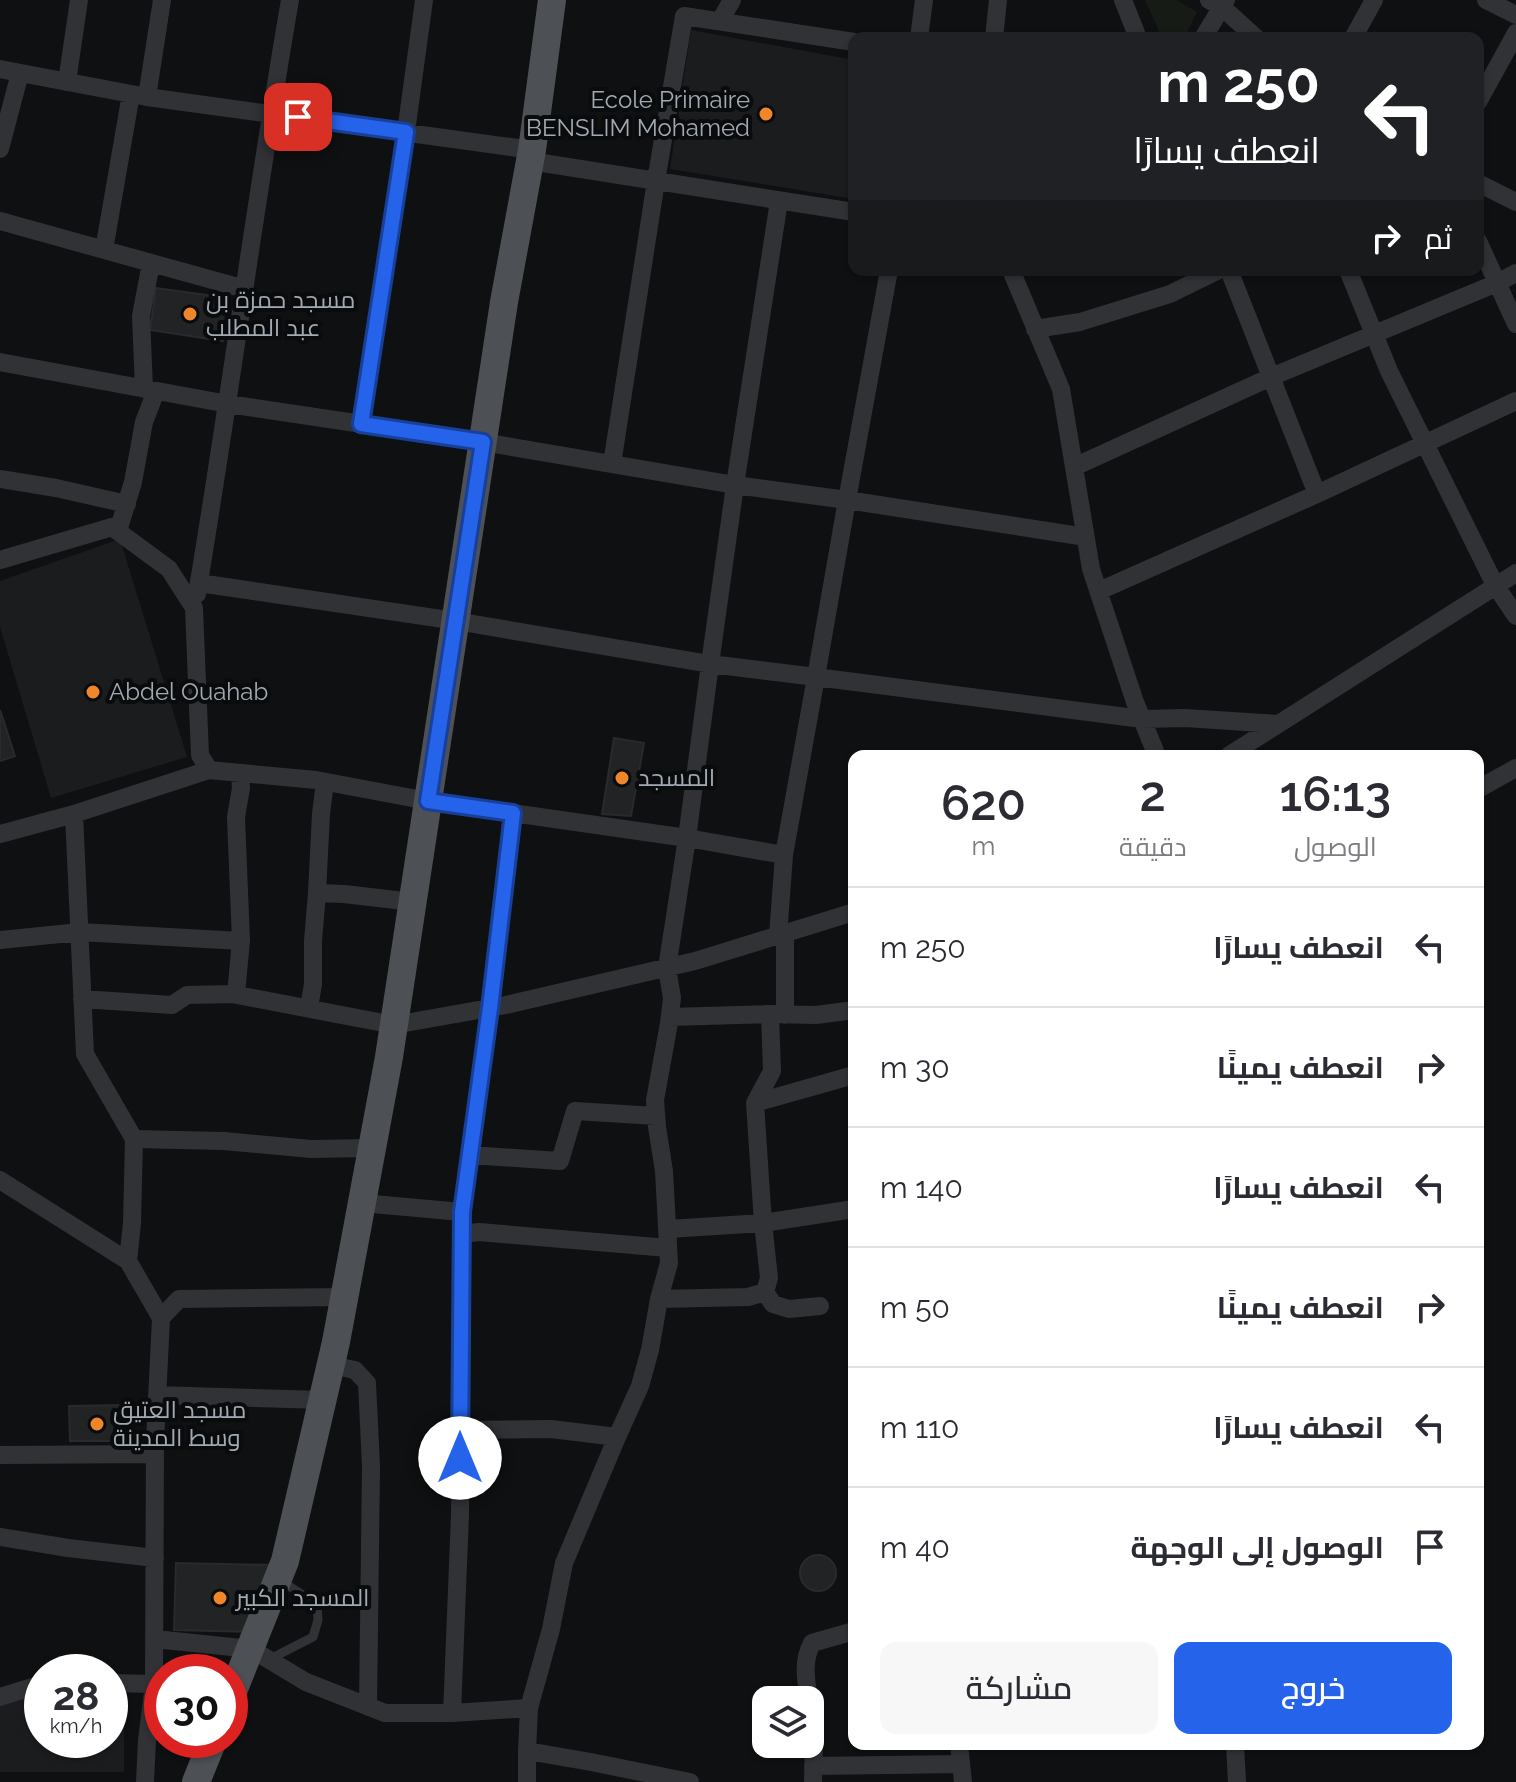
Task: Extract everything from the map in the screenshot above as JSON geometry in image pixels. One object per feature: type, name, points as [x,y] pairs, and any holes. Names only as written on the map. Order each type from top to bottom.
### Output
[{"type":"main road","points":[[248,1673],[260,1655],[285,1561],[345,1297],[394,1025],[504,302],[531,155],[552,0]]},
{"type":"main road","points":[[197,1782],[206,1758]]},
{"type":"street","points":[[67,82],[79,0]]},
{"type":"street","points":[[104,250],[162,0]]},
{"type":"street","points":[[209,770],[200,755],[194,608],[290,0]]},
{"type":"street","points":[[361,424],[424,0]]},
{"type":"street","points":[[720,21],[732,0]]},
{"type":"street","points":[[920,32],[924,0]]},
{"type":"street","points":[[995,32],[998,0]]},
{"type":"street","points":[[1123,0],[1136,32]]},
{"type":"street","points":[[1356,32],[1374,0]]},
{"type":"street","points":[[1486,0],[1516,15]]},
{"type":"street","points":[[1206,32],[1219,2],[1248,32]]},
{"type":"street","points":[[612,464],[685,8],[720,21],[848,41]]},
{"type":"street","points":[[1484,91],[1516,33]]},
{"type":"street","points":[[0,69],[139,95],[406,132],[656,181],[848,211]]},
{"type":"street","points":[[0,149],[20,73]]},
{"type":"street","points":[[1484,186],[1516,202]]},
{"type":"street","points":[[527,1782],[529,1708],[551,1629],[564,1563],[640,1386],[669,1263],[664,1171],[655,1100],[672,998],[667,968],[735,485],[779,201]]},
{"type":"street","points":[[0,221],[245,289]]},
{"type":"street","points":[[1484,254],[1516,324]]},
{"type":"street","points":[[118,531],[133,482],[150,390],[141,316],[151,263]]},
{"type":"street","points":[[1074,467],[1271,377],[1516,273]]},
{"type":"street","points":[[820,1306],[789,1309],[773,1304],[765,1292],[769,1278],[755,1103],[772,1071],[778,1014],[784,855],[888,276]]},
{"type":"street","points":[[1013,276],[1061,389],[1091,569],[1155,750]]},
{"type":"street","points":[[1035,329],[1080,322],[1170,294],[1207,276]]},
{"type":"street","points":[[1231,276],[1317,494]]},
{"type":"street","points":[[1350,276],[1389,371],[1424,443],[1495,585],[1516,616]]},
{"type":"street","points":[[0,362],[228,404],[1086,537]]},
{"type":"street","points":[[1099,591],[1516,401]]},
{"type":"street","points":[[0,479],[127,504]]},
{"type":"street","points":[[0,560],[112,527],[169,569],[194,608]]},
{"type":"street","points":[[1240,750],[1516,573]]},
{"type":"street","points":[[199,583],[456,621],[710,664],[1142,719],[1185,718],[1278,724]]},
{"type":"street","points":[[1484,786],[1516,768]]},
{"type":"street","points":[[0,834],[74,814],[209,770],[325,782],[428,801],[784,855]]},
{"type":"street","points":[[236,994],[241,941],[236,817],[240,773]]},
{"type":"street","points":[[309,1008],[325,782]]},
{"type":"street","points":[[452,1713],[460,1515],[462,1212],[513,813]]},
{"type":"street","points":[[74,814],[85,1054],[134,1139],[128,1261]]},
{"type":"street","points":[[317,893],[413,902]]},
{"type":"street","points":[[82,999],[172,1005],[187,995],[236,994],[394,1025],[490,1008],[667,968],[848,914]]},
{"type":"street","points":[[0,940],[80,932],[241,941]]},
{"type":"street","points":[[670,1017],[816,1015],[848,1011]]},
{"type":"street","points":[[755,1103],[848,1077]]},
{"type":"street","points":[[470,1155],[560,1161],[575,1111],[656,1116]]},
{"type":"street","points":[[134,1139],[224,1141],[311,1149],[372,1148]]},
{"type":"street","points":[[0,1180],[128,1261],[161,1318],[155,1454],[155,1654]]},
{"type":"street","points":[[362,1203],[462,1212]]},
{"type":"street","points":[[462,1234],[479,1232],[668,1239],[848,1210]]},
{"type":"street","points":[[659,1299],[748,1297],[765,1292]]},
{"type":"street","points":[[161,1318],[179,1299],[345,1297]]},
{"type":"street","points":[[331,1365],[355,1370],[367,1383],[371,1466],[368,1707]]},
{"type":"street","points":[[157,1395],[323,1400]]},
{"type":"street","points":[[461,1430],[551,1429],[617,1437]]},
{"type":"street","points":[[0,1455],[155,1454]]},
{"type":"street","points":[[0,1537],[155,1558]]},
{"type":"street","points":[[807,1686],[805,1669],[812,1643],[848,1633]]},
{"type":"street","points":[[155,1639],[260,1655],[306,1682],[385,1713],[529,1708]]},
{"type":"street","points":[[0,1697],[24,1689]]},
{"type":"street","points":[[813,1774],[962,1773],[960,1750]]},
{"type":"street","points":[[1235,1750],[1237,1782]]},
{"type":"street","points":[[527,1751],[688,1782]]},
{"type":"street","points":[[145,1782],[146,1758]]},
{"type":"street","points":[[591,1762],[593,1782]]},
{"type":"street","points":[[181,1782],[197,1782]]},
{"type":"lane","points":[[260,1655],[313,1637],[318,1620],[317,1604],[278,1579]]},
{"type":"shaded area","points":[[1145,0],[1177,0],[1197,12],[1187,32],[1159,32]]},
{"type":"shaded area","name":"Ecole Primaire BENSLIM Mohamed","points":[[691,30],[848,59],[848,198],[670,169]]},
{"type":"shaded area","name":"Abdel Ouahab","points":[[120,539],[187,757],[51,798],[0,627],[0,581]]},
{"type":"shaded area","points":[[24,1697],[24,1758],[124,1758],[124,1772],[0,1772],[0,1706]]},
{"type":"building","name":"مسجد حمزة بن عبد المطلب","points":[[156,288],[229,298],[223,341],[150,330]]},
{"type":"building","points":[[0,710],[15,756],[0,761]]},
{"type":"building","name":"المسجد","points":[[614,738],[644,743],[631,816],[602,814]]},
{"type":"building","name":"مسجد العتيق وسط المدينة","points":[[125,1405],[126,1441],[70,1441],[69,1406]]},
{"type":"building","points":[[818,1555],[831,1560],[836,1573],[831,1586],[818,1591],[805,1586],[800,1573],[805,1560]]},
{"type":"building","name":"المسجد الكبير","points":[[176,1563],[273,1565],[254,1632],[174,1630]]},
{"type":"place","name":"Ecole Primaire BENSLIM Mohamed","points":[[766,114]]},
{"type":"place","name":"مسجد حمزة بن عبد المطلب","points":[[190,314]]},
{"type":"place","name":"Abdel Ouahab","points":[[93,692]]},
{"type":"place","name":"المسجد","points":[[622,778]]},
{"type":"place","name":"مسجد العتيق وسط المدينة","points":[[97,1424]]},
{"type":"place","name":"المسجد الكبير","points":[[220,1598]]},
{"type":"route","points":[[298,117],[406,132],[361,424],[483,442],[428,801],[513,813],[462,1212],[460,1458]]}]
